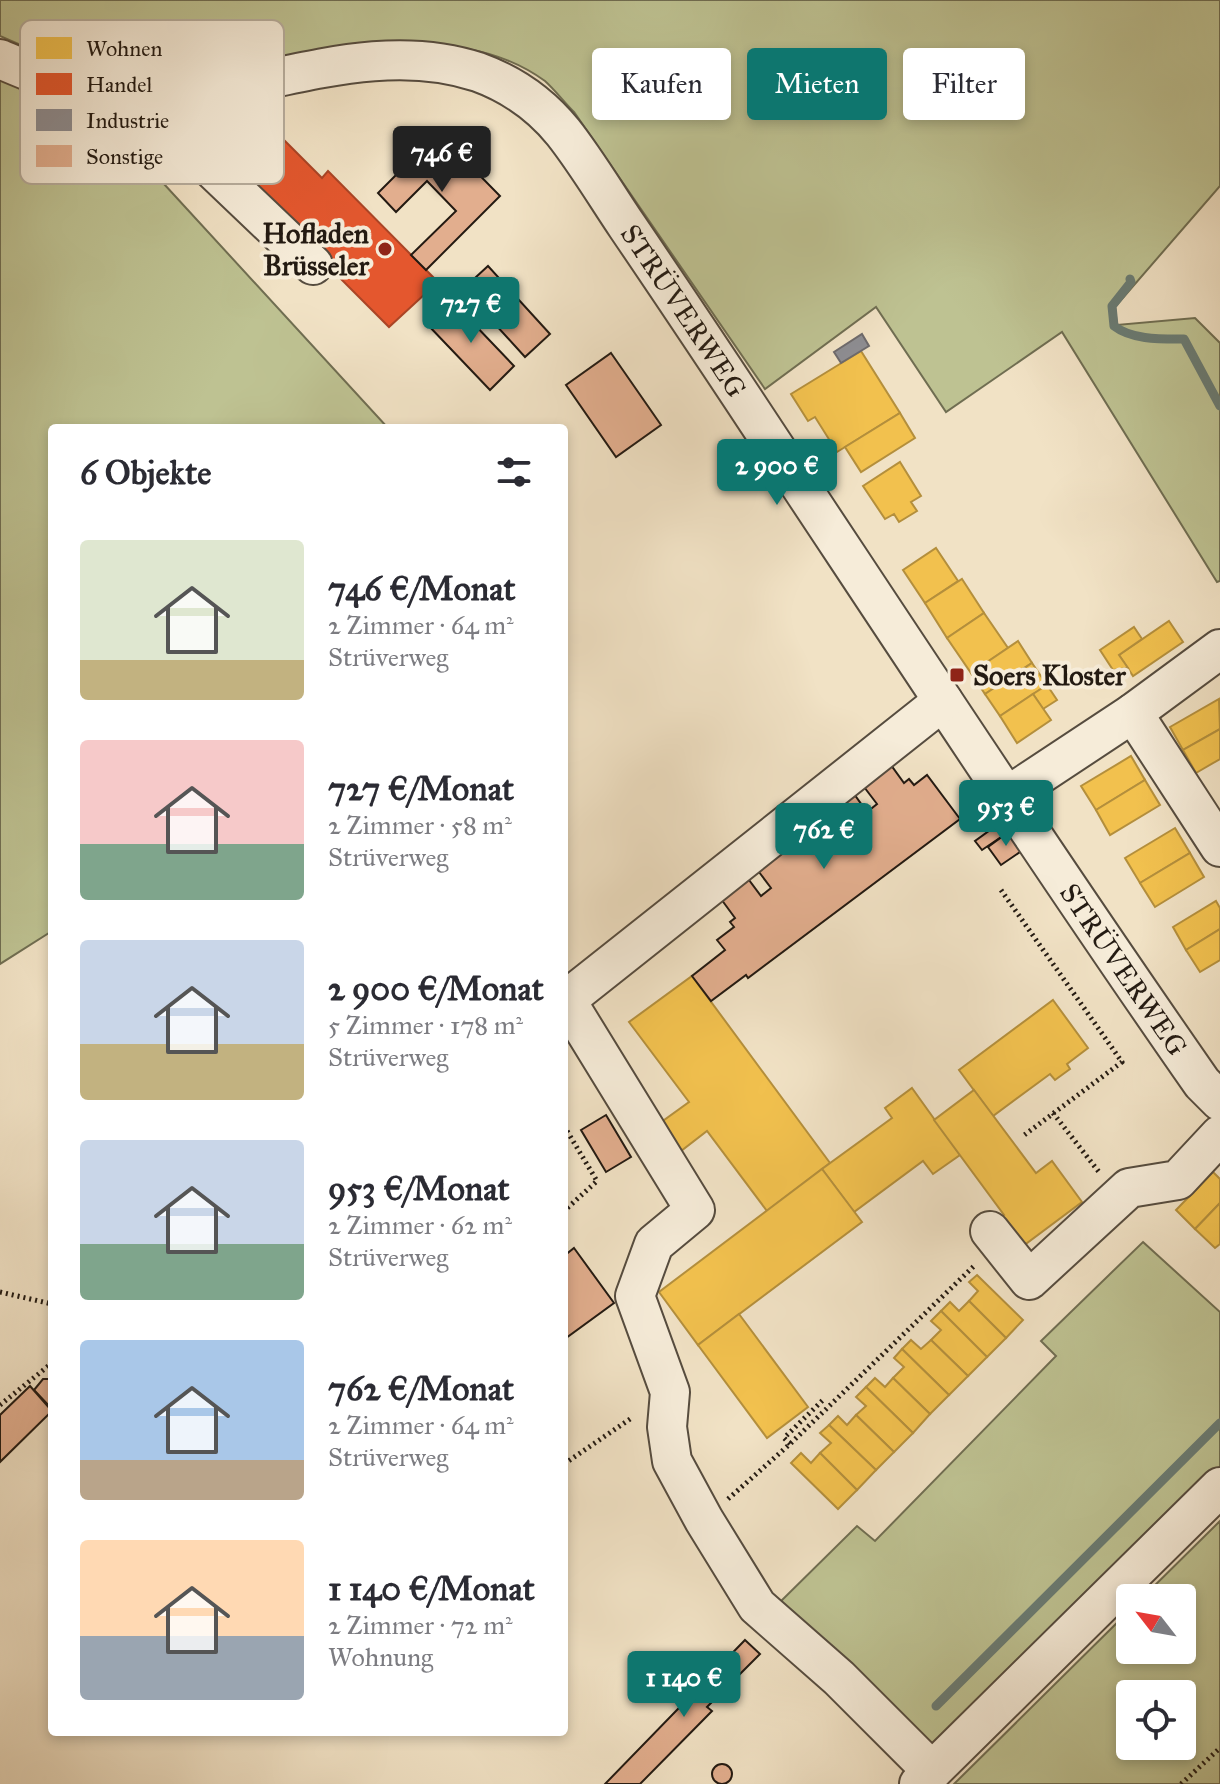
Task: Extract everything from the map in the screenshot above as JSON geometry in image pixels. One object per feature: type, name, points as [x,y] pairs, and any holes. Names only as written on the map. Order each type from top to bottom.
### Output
[{"type":"street","name":"STRÜVERWEG","points":[[0,59],[20,68]]},
{"type":"street","name":"STRÜVERWEG","points":[[284,78],[355,64],[425,59],[482,74],[515,89],[537,105],[562,131],[1006,797],[1202,1083],[1220,1101]]},
{"type":"street","points":[[228,184],[313,265]]},
{"type":"street","points":[[1006,797],[1133,713],[1220,649]]},
{"type":"street","points":[[568,998],[943,701]]},
{"type":"street","points":[[1133,713],[1220,847]]},
{"type":"street","points":[[568,1003],[695,1210],[654,1244],[635,1296],[670,1392],[667,1427],[672,1461],[757,1606],[839,1678],[926,1778],[1220,1487]]},
{"type":"street","points":[[982,1247],[1029,1280],[1129,1188],[1178,1180],[1220,1135]]},
{"type":"path","points":[[1001,890],[1122,1062],[1023,1136]]},
{"type":"path","points":[[1053,1113],[1098,1171]]},
{"type":"path","points":[[568,1133],[597,1181],[568,1207]]},
{"type":"path","points":[[704,1520],[790,1444],[982,1247]]},
{"type":"path","points":[[0,1292],[48,1303]]},
{"type":"path","points":[[0,1405],[48,1366]]},
{"type":"path","points":[[568,1461],[670,1392]]},
{"type":"path","points":[[790,1444],[784,1438],[824,1399]]},
{"type":"path","points":[[1181,1784],[1220,1748]]},
{"type":"green space","points":[[0,0],[1220,0],[1220,186],[1115,307],[1117,325],[1195,318],[1220,343],[1220,581],[1217,582],[1062,332],[946,412],[876,307],[765,389],[574,112],[545,81],[501,58],[453,46],[401,44],[284,59],[284,20],[20,20],[20,45],[0,36]]},
{"type":"green space","points":[[0,75],[20,81],[20,184],[164,184],[384,424],[48,424],[48,934],[0,964]]},
{"type":"green space","points":[[1143,1242],[1220,1312],[1220,1469],[932,1755],[775,1607],[857,1526],[875,1541],[1056,1356],[1041,1341]]},
{"type":"green space","points":[[1220,1521],[1220,1784],[954,1784],[1116,1624],[1116,1664],[1196,1664],[1196,1584],[1156,1584]]},
{"type":"building: Wohnen","points":[[861,351],[900,413],[837,452],[815,417],[808,421],[791,394]]},
{"type":"building: Wohnen","points":[[900,413],[915,438],[861,472],[845,447]]},
{"type":"building: Wohnen","points":[[900,462],[921,496],[911,502],[917,511],[899,522],[894,514],[885,519],[863,486]]},
{"type":"building: Wohnen","points":[[936,548],[958,581],[925,603],[903,570]]},
{"type":"building: Wohnen","points":[[962,579],[984,613],[947,638],[925,603]]},
{"type":"building: Wohnen","points":[[984,613],[1008,648],[971,673],[947,638]]},
{"type":"building: Wohnen","points":[[1169,621],[1183,642],[1133,676],[1119,655]]},
{"type":"building: Wohnen","points":[[1134,627],[1142,639],[1119,655],[1128,668],[1113,670],[1100,650]]},
{"type":"building: Wohnen","points":[[1018,641],[1032,663],[985,694],[971,673]]},
{"type":"building: Wohnen","points":[[1032,663],[1047,685],[1000,716],[985,694]]},
{"type":"building: Wohnen","points":[[1047,685],[1057,700],[1043,709],[1033,694]]},
{"type":"building: Wohnen","points":[[1033,694],[1051,720],[1017,743],[1000,716]]},
{"type":"building: Wohnen","points":[[1219,699],[1220,729],[1183,750],[1170,727]]},
{"type":"building: Wohnen","points":[[1220,729],[1220,759],[1196,773],[1183,750]]},
{"type":"building: Wohnen","points":[[1131,756],[1145,780],[1096,810],[1081,786]]},
{"type":"building: Wohnen","points":[[1145,780],[1160,805],[1110,835],[1096,810]]},
{"type":"building: Wohnen","points":[[1175,828],[1190,853],[1140,883],[1125,858]]},
{"type":"building: Wohnen","points":[[1190,853],[1204,877],[1155,907],[1140,883]]},
{"type":"building: Wohnen","points":[[1216,901],[1220,908],[1220,929],[1186,950],[1173,927]]},
{"type":"building: Wohnen","points":[[1220,929],[1220,960],[1200,972],[1186,950]]},
{"type":"building: Wohnen","points":[[692,976],[830,1163],[767,1211],[707,1131],[681,1151],[660,1123],[689,1102],[629,1022]]},
{"type":"building: Wohnen","points":[[1053,1000],[1088,1048],[1067,1064],[1070,1069],[1055,1080],[1050,1074],[993,1116],[959,1070]]},
{"type":"building: Wohnen","points":[[912,1088],[960,1155],[933,1174],[923,1161],[854,1212],[822,1169],[892,1118],[885,1108]]},
{"type":"building: Wohnen","points":[[974,1090],[1036,1173],[1052,1161],[1082,1202],[1019,1249],[997,1219],[1004,1215],[934,1120]]},
{"type":"building: Wohnen","points":[[822,1169],[862,1222],[698,1345],[659,1292]]},
{"type":"building: Wohnen","points":[[1213,1172],[1220,1179],[1220,1203],[1195,1229],[1176,1210]]},
{"type":"building: Wohnen","points":[[1220,1203],[1220,1244],[1215,1248],[1195,1229]]},
{"type":"building: Wohnen","points":[[977,1275],[1023,1320],[1006,1338],[969,1301],[978,1291],[969,1282]]},
{"type":"building: Wohnen","points":[[969,1301],[1006,1338],[987,1357],[941,1311],[950,1302],[959,1311]]},
{"type":"building: Wohnen","points":[[941,1311],[987,1357],[968,1376],[931,1340],[941,1330],[931,1321]]},
{"type":"building: Wohnen","points":[[739,1314],[808,1407],[767,1438],[698,1345]]},
{"type":"building: Wohnen","points":[[911,1340],[921,1349],[931,1340],[968,1376],[949,1395],[902,1349]]},
{"type":"building: Wohnen","points":[[902,1349],[949,1395],[930,1414],[893,1378],[904,1367],[894,1358]]},
{"type":"building: Wohnen","points":[[875,1378],[885,1387],[893,1378],[930,1414],[913,1433],[866,1387]]},
{"type":"building: Wohnen","points":[[866,1387],[913,1433],[894,1452],[856,1415],[866,1406],[856,1397]]},
{"type":"building: Wohnen","points":[[856,1415],[894,1452],[876,1470],[829,1425],[838,1416],[847,1425]]},
{"type":"building: Wohnen","points":[[829,1425],[876,1470],[857,1490],[820,1453],[831,1443],[820,1433]]},
{"type":"building: Wohnen","points":[[801,1453],[811,1463],[820,1453],[857,1490],[838,1509],[791,1463]]},
{"type":"building: Handel","points":[[284,140],[322,178],[328,171],[438,282],[389,327],[246,184],[284,184]]},
{"type":"building: Industrie","points":[[862,334],[869,346],[841,363],[834,352]]},
{"type":"building: Sonstige","points":[[438,133],[500,196],[426,270],[411,255],[456,211],[427,181],[396,212],[378,193]]},
{"type":"building: Sonstige","points":[[488,266],[550,334],[525,357],[463,289]]},
{"type":"building: Sonstige","points":[[452,301],[514,366],[490,390],[427,324]]},
{"type":"building: Sonstige","points":[[611,353],[661,425],[616,457],[566,385]]},
{"type":"building: Sonstige","points":[[883,754],[904,783],[909,779],[914,785],[927,775],[960,819],[748,978],[746,975],[711,1001],[692,976],[725,950],[717,940],[734,927],[730,922],[735,918],[713,888],[740,868],[761,896],[771,888],[756,868],[854,794],[867,812],[877,804],[855,775]]},
{"type":"building: Sonstige","points":[[1000,823],[1007,833],[982,850],[975,841]]},
{"type":"building: Sonstige","points":[[1010,831],[1023,850],[1001,865],[988,847]]},
{"type":"building: Sonstige","points":[[606,1115],[631,1157],[606,1172],[581,1130]]},
{"type":"building: Sonstige","points":[[574,1248],[614,1303],[568,1337],[568,1253]]},
{"type":"building: Sonstige","points":[[43,1379],[48,1379],[48,1405],[34,1390]]},
{"type":"building: Sonstige","points":[[30,1386],[48,1406],[48,1415],[0,1462],[0,1415]]},
{"type":"building: Sonstige","points":[[745,1640],[760,1654],[707,1707],[712,1711],[640,1784],[605,1784]]},
{"type":"building: Sonstige","points":[[722,1764],[729,1767],[732,1774],[729,1781],[722,1784],[715,1781],[712,1774],[715,1767]]},
{"type":"waterway","points":[[1130,279],[1131,282],[1112,306],[1114,326],[1138,336],[1184,339],[1220,406]]},
{"type":"waterway","points":[[936,1706],[1220,1423]]},
{"type":"place","name":"Hofladen Brüsseler","points":[[385,249]]},
{"type":"place","name":"Soers Kloster","points":[[957,675]]}]
